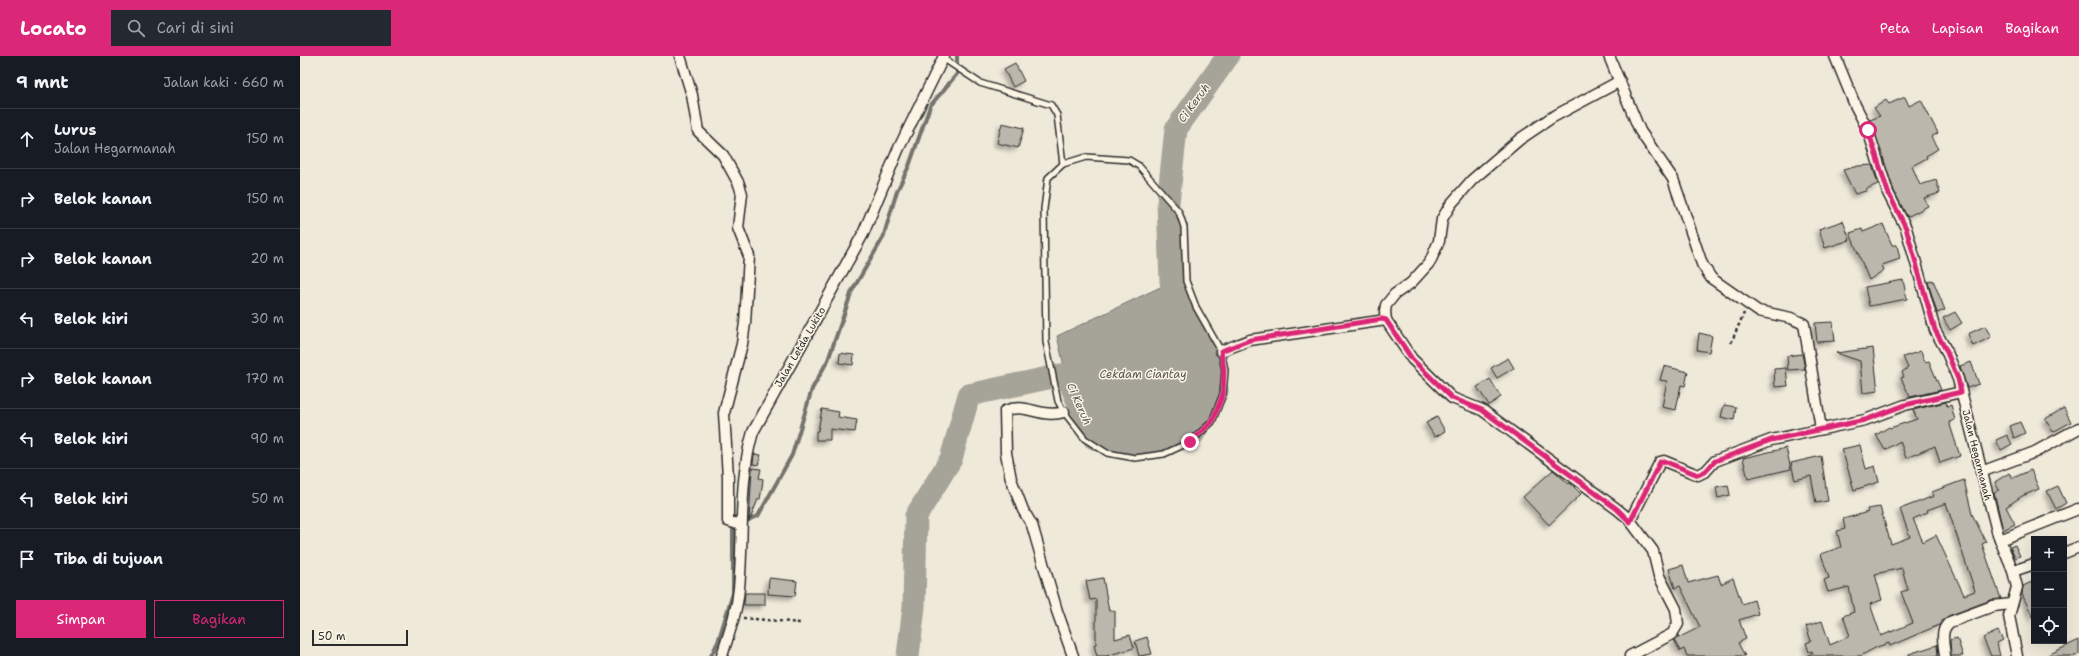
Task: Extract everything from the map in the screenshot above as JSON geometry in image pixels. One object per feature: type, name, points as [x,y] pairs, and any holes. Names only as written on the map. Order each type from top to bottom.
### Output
[{"type":"street","points":[[680,56],[692,95],[698,131],[723,155],[739,184],[742,194],[738,228],[749,256],[746,323],[724,413],[728,477],[727,517],[738,521]]},
{"type":"street","points":[[1609,56],[1640,131],[1673,179],[1702,264],[1711,278],[1747,305],[1758,311],[1791,318],[1804,324],[1821,429]]},
{"type":"street","name":"Jalan Hegarmanah","points":[[1835,56],[1855,105],[1868,130],[1888,192],[1906,228],[1935,330],[1955,372],[2000,540],[2018,587],[2009,616],[2017,656]]},
{"type":"street","name":"Jalan Letda Lukito","points":[[722,656],[735,617],[739,589],[738,521],[746,465],[753,432],[863,234],[898,150],[946,59]]},
{"type":"street","points":[[1620,81],[1551,118],[1520,139],[1472,180],[1450,204],[1442,219],[1439,241],[1430,262],[1411,283],[1395,294],[1386,305],[1386,320],[1412,359],[1452,398],[1482,410],[1617,509],[1630,522],[1653,551],[1659,576],[1676,609],[1678,624],[1672,634],[1630,656]]},
{"type":"street","points":[[1221,351],[1250,340],[1386,320]]},
{"type":"street","points":[[1630,522],[1660,462],[1664,461],[1698,475],[1706,471],[1715,461],[1771,440],[1865,420],[1905,405],[1961,392]]},
{"type":"street","points":[[1064,412],[1044,415],[1030,409],[1013,407],[1005,411],[1004,423],[1007,465],[1011,480],[1023,510],[1032,525],[1057,611],[1073,656]]},
{"type":"street","points":[[1981,472],[2035,452],[2079,428]]},
{"type":"street","points":[[2000,540],[2078,509]]},
{"type":"street","points":[[2067,552],[2079,547]]},
{"type":"street","points":[[2013,571],[2031,565]]},
{"type":"street","points":[[1945,656],[1942,631],[1944,626],[1950,622],[1993,606],[2012,604]]},
{"type":"lane","points":[[946,59],[980,83],[1051,105],[1057,115],[1063,164]]},
{"type":"lane","points":[[1086,157],[1129,160],[1139,166],[1179,212],[1184,227],[1183,253],[1186,281],[1196,307],[1221,351],[1224,370],[1223,394],[1212,422],[1190,442],[1164,454],[1134,458],[1107,453],[1085,438],[1064,412],[1058,402],[1046,342],[1044,209],[1048,178],[1063,164],[1086,157]]},
{"type":"path","points":[[1731,343],[1747,305]]},
{"type":"path","points":[[735,617],[801,623]]},
{"type":"water","name":"Cekdam Ciantay","points":[[1171,282],[1184,294],[1209,350],[1217,391],[1194,433],[1137,449],[1095,437],[1066,374],[1057,336]]},
{"type":"building","points":[[1015,63],[1024,81],[1013,87],[1004,69]]},
{"type":"building","points":[[1905,97],[1909,106],[1921,100],[1938,133],[1931,137],[1938,149],[1926,156],[1927,158],[1912,166],[1920,185],[1936,180],[1940,193],[1924,198],[1928,206],[1907,217],[1894,191],[1870,120],[1880,116],[1874,108],[1886,100],[1889,104]]},
{"type":"building","points":[[1002,123],[1024,128],[1018,148],[997,143]]},
{"type":"building","points":[[1872,165],[1878,184],[1866,189],[1866,191],[1855,194],[1843,170],[1858,166]]},
{"type":"building","points":[[1843,221],[1850,240],[1825,248],[1819,229]]},
{"type":"building","points":[[1883,224],[1892,245],[1897,245],[1900,259],[1882,265],[1884,270],[1869,280],[1850,233],[1862,229],[1863,232]]},
{"type":"building","points":[[1903,280],[1907,299],[1869,306],[1865,287]]},
{"type":"building","points":[[1933,280],[1945,310],[1937,313],[1928,282]]},
{"type":"building","points":[[1955,312],[1962,323],[1950,330],[1943,318]]},
{"type":"building","points":[[1833,322],[1835,341],[1817,342],[1815,323]]},
{"type":"building","points":[[1985,326],[1991,337],[1973,346],[1968,334]]},
{"type":"building","points":[[1699,333],[1712,336],[1709,352],[1697,350]]},
{"type":"building","points":[[1873,348],[1878,391],[1863,393],[1860,361],[1836,353]]},
{"type":"building","points":[[1921,351],[1925,362],[1929,361],[1941,390],[1910,397],[1901,378],[1904,377],[1902,372],[1908,368],[1903,357]]},
{"type":"building","points":[[840,353],[854,355],[853,365],[839,363]]},
{"type":"building","points":[[1802,354],[1805,369],[1788,370],[1787,356]]},
{"type":"building","points":[[1508,358],[1514,368],[1497,378],[1491,368]]},
{"type":"building","points":[[1971,362],[1979,384],[1967,388],[1960,366]]},
{"type":"building","points":[[1664,366],[1688,372],[1685,386],[1681,385],[1676,410],[1662,407],[1667,381],[1660,380]]},
{"type":"building","points":[[1786,368],[1788,386],[1775,387],[1774,369]]},
{"type":"building","points":[[1490,379],[1501,397],[1489,405],[1477,387]]},
{"type":"building","points":[[1946,402],[1947,406],[1951,405],[1955,420],[1949,422],[1960,456],[1940,463],[1935,446],[1906,458],[1900,441],[1885,450],[1876,435],[1889,427],[1890,428],[1917,419],[1913,410]]},
{"type":"building","points":[[1724,405],[1736,407],[1734,420],[1721,417]]},
{"type":"building","points":[[2064,408],[2071,422],[2053,432],[2045,419]]},
{"type":"building","points":[[822,409],[839,412],[838,417],[857,420],[855,432],[830,429],[830,440],[816,440],[816,431],[818,431]]},
{"type":"building","points":[[1437,417],[1445,431],[1435,437],[1426,423]]},
{"type":"building","points":[[2020,422],[2025,433],[2014,438],[2010,426]]},
{"type":"building","points":[[2007,435],[2012,444],[2001,450],[1996,440]]},
{"type":"building","points":[[1860,445],[1866,469],[1875,466],[1879,482],[1854,490],[1842,449]]},
{"type":"building","points":[[1786,448],[1791,469],[1748,479],[1743,458]]},
{"type":"building","points":[[754,454],[761,455],[758,465],[753,464]]},
{"type":"building","points":[[1821,456],[1828,501],[1816,503],[1811,476],[1795,480],[1791,463]]},
{"type":"building","points":[[752,468],[761,469],[759,478],[763,479],[760,499],[758,499],[749,522]]},
{"type":"building","points":[[1553,470],[1581,494],[1549,525],[1523,497]]},
{"type":"building","points":[[2031,470],[2039,489],[2022,496],[2006,507],[2015,524],[2003,530],[1994,492],[1999,490],[1995,482],[2009,473],[2013,478]]},
{"type":"building","points":[[1964,480],[1972,514],[1986,542],[1982,544],[2001,599],[1991,600],[1948,616],[1939,625],[1890,646],[1889,643],[1877,647],[1860,656],[1806,656],[1813,653],[1812,651],[1809,652],[1806,643],[1811,641],[1806,626],[1822,621],[1830,645],[1850,636],[1843,616],[1854,612],[1849,587],[1828,592],[1824,580],[1829,578],[1821,554],[1841,547],[1837,531],[1845,529],[1843,519],[1868,512],[1867,509],[1880,507],[1891,544],[1910,537],[1900,509],[1934,496],[1932,492]],"holes":[[[1946,503],[1975,591],[1964,595],[1936,535],[1923,542],[1913,519],[1928,512],[1927,510]],[[1902,568],[1908,590],[1901,592],[1913,623],[1881,636],[1870,604],[1882,600],[1875,574]]]},
{"type":"building","points":[[1728,485],[1730,495],[1718,498],[1716,487]]},
{"type":"building","points":[[2058,486],[2066,503],[2056,509],[2047,491]]},
{"type":"building","points":[[2015,545],[2020,556],[2015,558],[2010,547]]},
{"type":"building","points":[[1683,565],[1688,583],[1718,575],[1721,584],[1733,578],[1742,604],[1754,600],[1758,614],[1739,620],[1746,639],[1738,643],[1745,656],[1687,656],[1684,649],[1680,651],[1674,640],[1700,627],[1680,586],[1675,588],[1669,569]]},
{"type":"building","points":[[769,578],[797,581],[795,596],[768,594]]},
{"type":"building","points":[[1103,578],[1109,611],[1115,611],[1115,639],[1130,635],[1134,648],[1106,656],[1097,656],[1094,645],[1096,644],[1096,599],[1090,600],[1086,581]]},
{"type":"building","points":[[2031,582],[2031,614],[2022,594],[2023,586]]},
{"type":"building","points":[[745,593],[765,593],[765,605],[744,605]]},
{"type":"building","points":[[1998,631],[2003,640],[1997,643],[2000,656],[1991,656],[1983,638]]},
{"type":"building","points":[[1147,637],[1152,654],[1139,656],[1135,641]]},
{"type":"building","points":[[1957,638],[1963,656],[1951,656],[1950,640]]},
{"type":"building","points":[[2079,640],[2079,654],[2075,656],[2046,656]]},
{"type":"building","points":[[1937,645],[1938,656],[1909,656],[1909,654]]},
{"type":"waterway","points":[[711,656],[718,642],[733,593],[733,517],[750,519],[758,516],[792,455],[812,389],[828,360],[852,291],[883,238],[897,191],[909,166],[930,106],[957,74],[957,56]]},
{"type":"waterway","name":"Ci Keruh","points":[[908,656],[914,607],[916,516],[951,459],[969,395],[1066,374],[1094,438],[1137,449],[1194,433],[1217,391],[1209,350],[1171,282],[1168,203],[1176,129],[1228,56]]},
{"type":"route","points":[[1190,442],[1212,422],[1223,394],[1224,370],[1221,351],[1250,340],[1382,319],[1386,320],[1412,359],[1452,398],[1482,410],[1617,509],[1630,522],[1640,498],[1660,462],[1664,461],[1698,475],[1706,471],[1715,461],[1771,440],[1865,420],[1905,405],[1961,392],[1958,379],[1946,350],[1935,330],[1906,228],[1898,215],[1888,192],[1868,130]]}]
